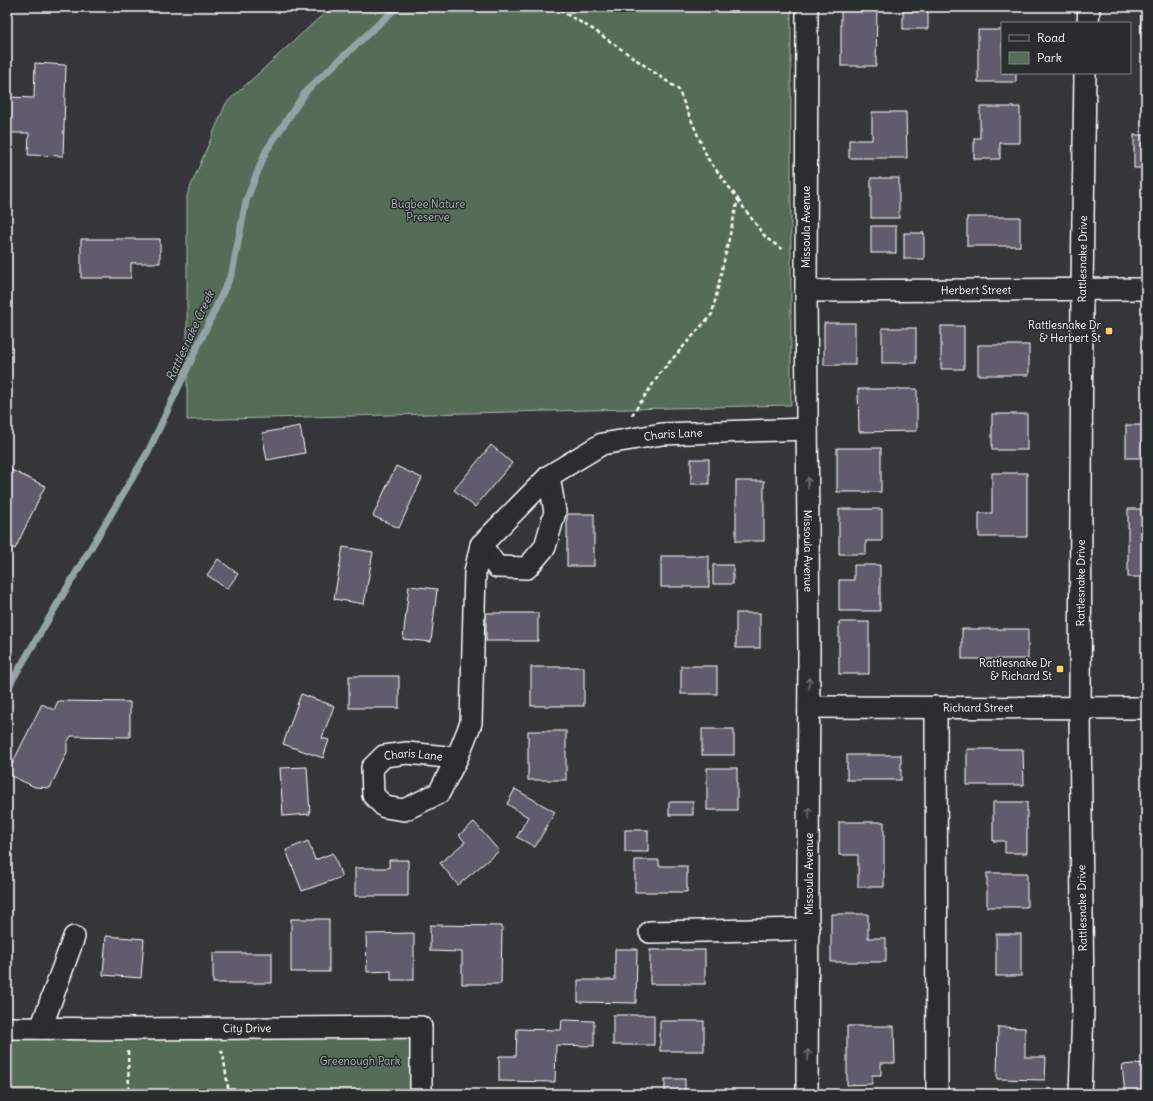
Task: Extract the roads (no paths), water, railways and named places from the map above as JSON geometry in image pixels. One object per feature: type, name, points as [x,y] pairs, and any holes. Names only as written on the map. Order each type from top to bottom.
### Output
[{"type":"street","name":"Missoula Avenue","points":[[807,7],[806,291],[809,707],[807,1094]]},
{"type":"street","points":[[1088,22],[1090,7]]},
{"type":"street","name":"Rattlesnake Drive","points":[[1080,1094],[1083,1012],[1080,708],[1082,290],[1085,74]]},
{"type":"street","name":"Herbert Street","points":[[806,291],[1146,290]]},
{"type":"street","name":"Charis Lane","points":[[457,758],[472,723],[475,572],[481,545],[549,476],[602,444],[633,438],[662,434],[807,429]]},
{"type":"street","points":[[481,545],[497,567],[527,568],[545,547],[555,512],[549,476]]},
{"type":"street","name":"Richard Street","points":[[809,707],[1146,708]]},
{"type":"street","points":[[936,707],[937,1094]]},
{"type":"street","points":[[650,932],[808,929]]},
{"type":"street","points":[[41,1028],[74,937]]},
{"type":"street","name":"City Drive","points":[[7,1028],[209,1029],[421,1027],[421,1094]]},
{"type":"waterway","name":"Rattlesnake Creek","points":[[7,689],[149,450],[232,273],[246,201],[266,151],[307,90],[397,7]]},
{"type":"place","name":"Rattlesnake Dr & Herbert St","points":[[1109,331]]},
{"type":"place","name":"Rattlesnake Dr & Richard St","points":[[1060,669]]},
{"type":"park label","name":"Bugbee Nature Preserve","points":[[428,210]]},
{"type":"park label","name":"Greenough Park","points":[[360,1061]]}]
